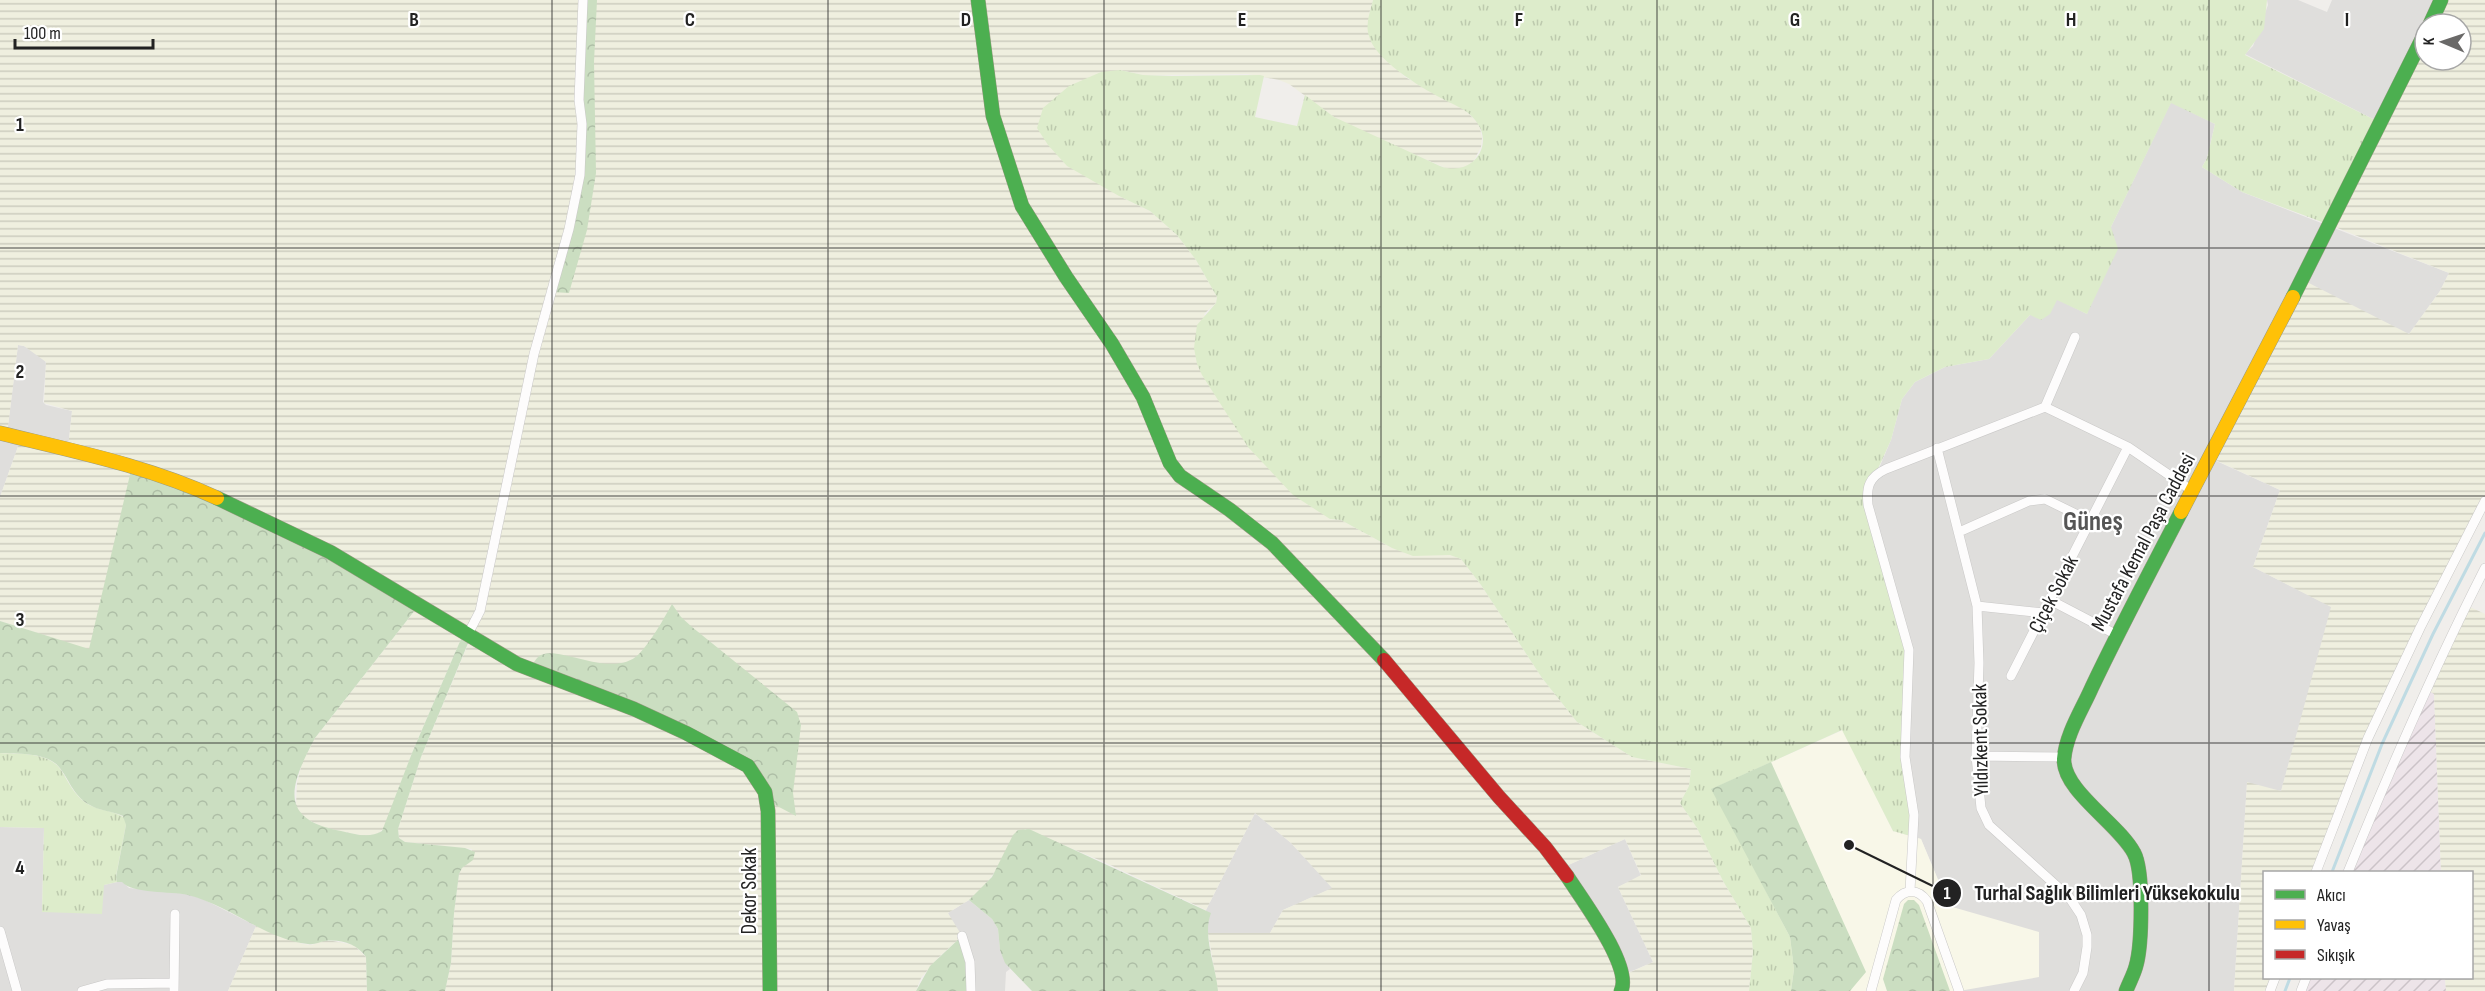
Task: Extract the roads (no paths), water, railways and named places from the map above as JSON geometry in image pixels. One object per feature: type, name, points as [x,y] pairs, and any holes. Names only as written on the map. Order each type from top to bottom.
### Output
[{"type":"street","points":[[0,433],[148,470],[187,484],[330,552],[468,634],[480,611],[534,354],[570,229],[577,192],[582,146],[579,100],[583,0]]},
{"type":"street","points":[[978,0],[993,116],[1022,206],[1066,278],[1112,344],[1143,397],[1170,463],[1180,476],[1230,510],[1272,543],[1387,663],[1499,797],[1562,868],[1611,946],[1623,975],[1624,985],[1621,991]]},
{"type":"street","name":"Mustafa Kemal Paşa Caddesi","points":[[2064,757],[2073,724],[2117,635],[2194,492],[2413,58]]},
{"type":"street","points":[[1910,891],[1914,815],[1905,757],[1909,650],[1870,514],[1868,485],[1877,473],[2045,407],[2075,337]]},
{"type":"street","points":[[2045,407],[2127,447],[2194,492]]},
{"type":"street","name":"Çiçek Sokak","points":[[2012,676],[2127,447]]},
{"type":"street","name":"Yıldızkent Sokak","points":[[1937,448],[1977,606],[1979,663],[1976,756],[1977,784],[1984,817],[1989,825],[2069,897],[2081,915],[2087,935],[2087,947],[2082,973],[2074,991]]},
{"type":"street","points":[[1959,532],[2029,501],[2041,498],[2090,521]]},
{"type":"street","points":[[2317,871],[2368,738],[2420,628],[2485,501]]},
{"type":"street","points":[[2349,871],[2397,751],[2485,568]]},
{"type":"street","points":[[2050,600],[2117,635]]},
{"type":"street","points":[[1977,606],[2044,613]]},
{"type":"street","name":"Dekor Sokak","points":[[468,634],[517,664],[634,709],[748,766],[765,792],[769,832],[770,991]]},
{"type":"street","points":[[1976,756],[2064,757],[2064,766],[2070,781],[2125,840],[2137,860],[2140,878],[2140,945],[2136,966],[2126,991]]},
{"type":"street","points":[[1871,991],[1896,900],[1903,893],[1910,891],[1920,893],[1927,901],[1959,991]]},
{"type":"street","points":[[82,991],[107,984],[174,987],[175,914]]},
{"type":"street","points":[[0,931],[17,991]]},
{"type":"street","points":[[962,936],[970,962],[972,991]]},
{"type":"waterway","points":[[2332,871],[2382,744],[2433,634],[2485,533]]},
{"type":"waterway","points":[[2285,991],[2290,979]]},
{"type":"place","name":"Turhal Sağlık Bilimleri Yüksekokulu","points":[[1849,845]]},
{"type":"district","name":"Güneş","points":[[2093,521]]}]
